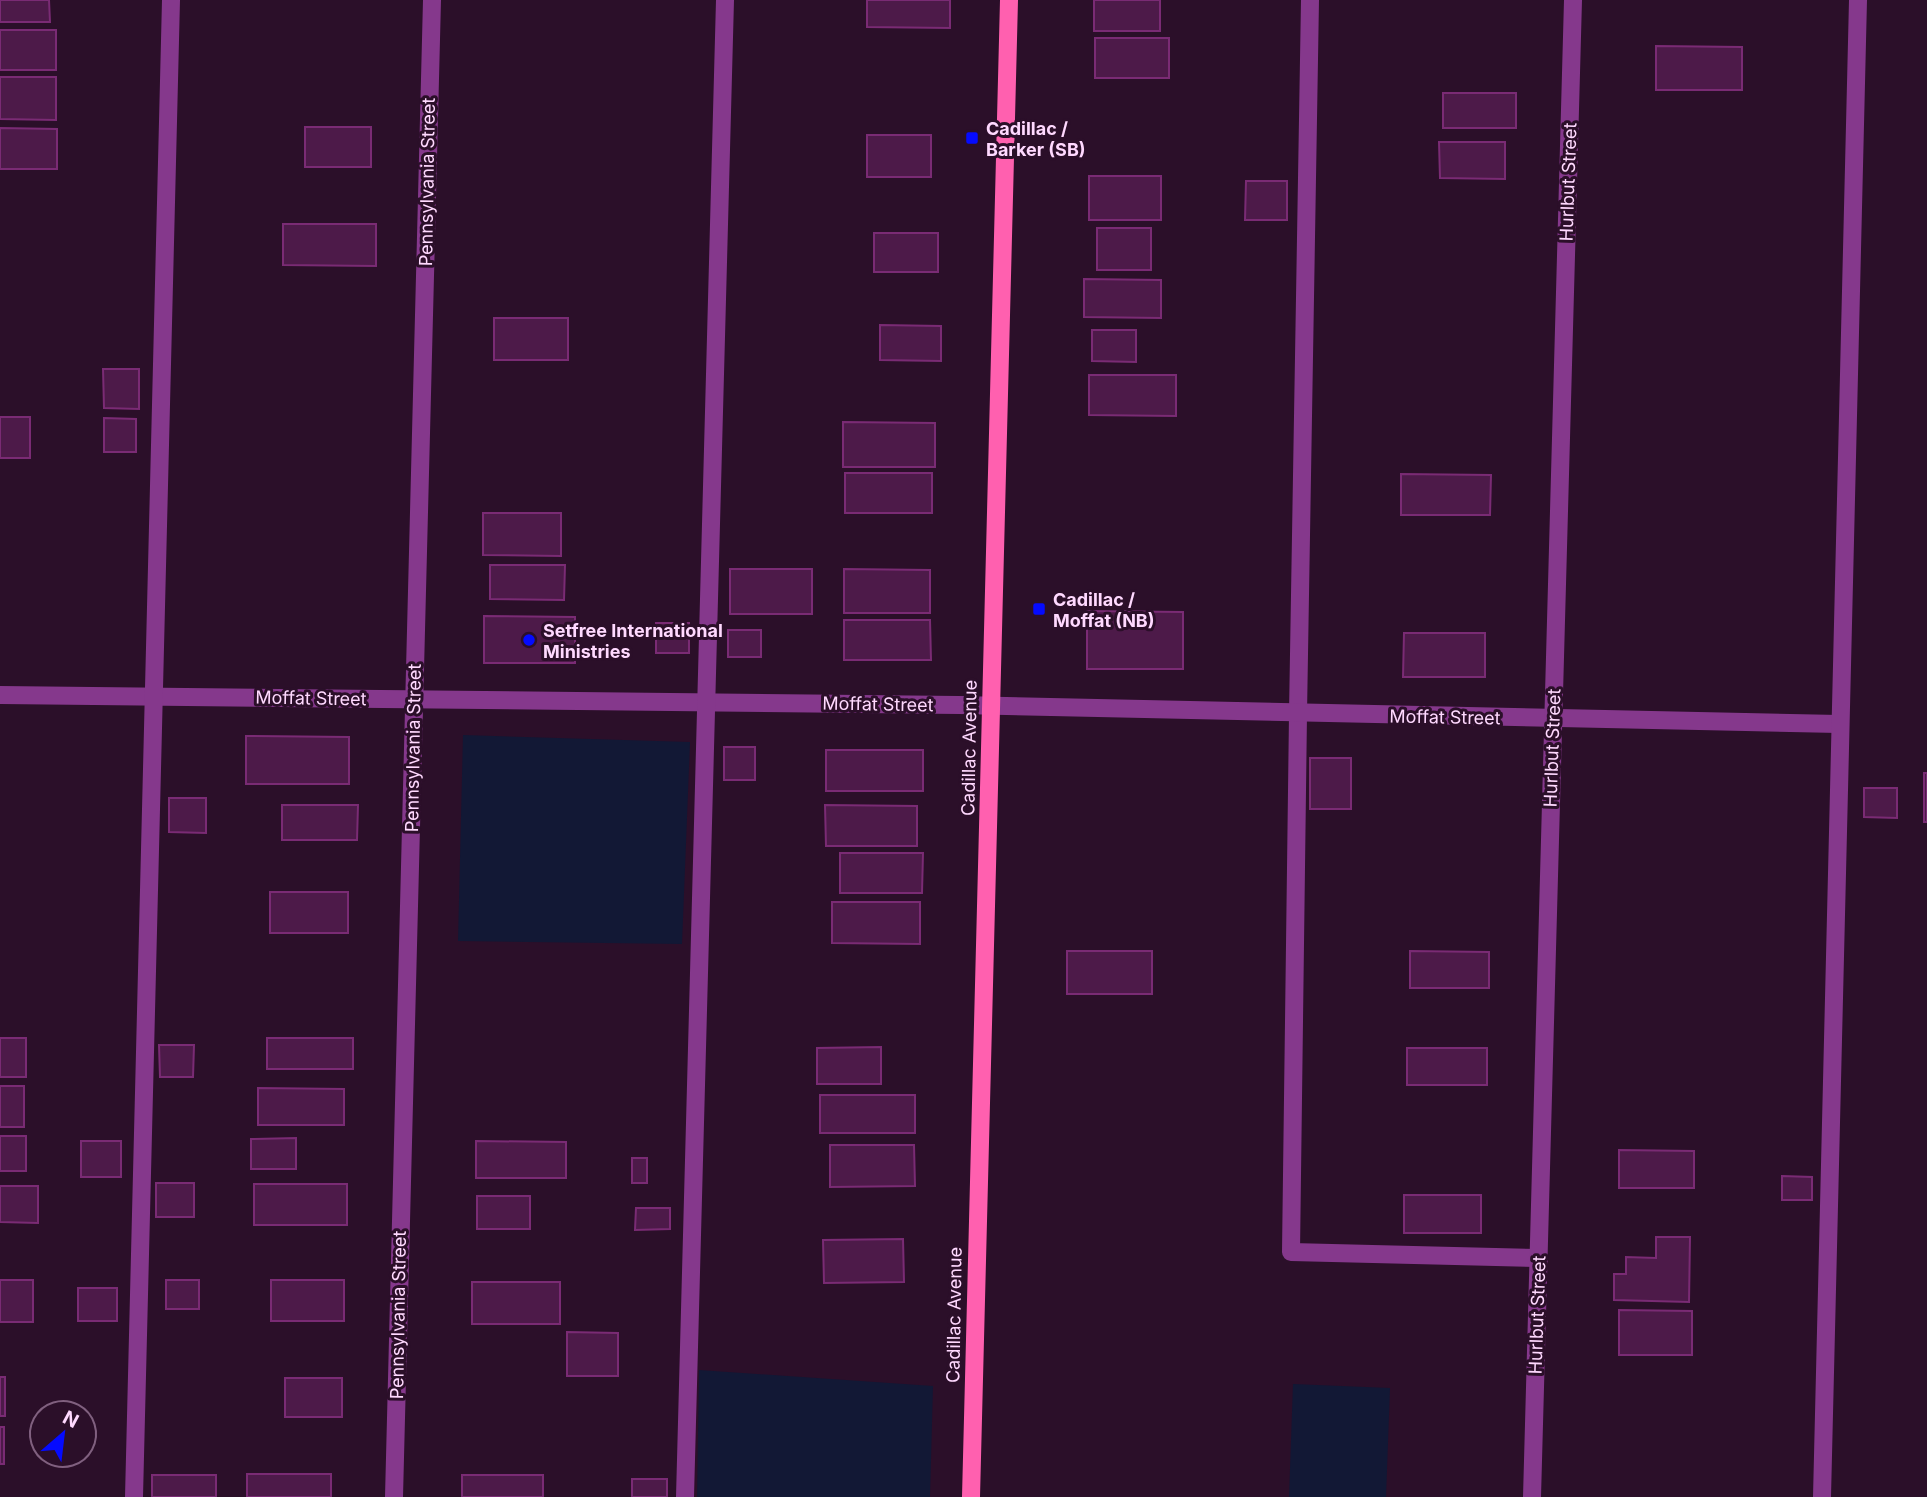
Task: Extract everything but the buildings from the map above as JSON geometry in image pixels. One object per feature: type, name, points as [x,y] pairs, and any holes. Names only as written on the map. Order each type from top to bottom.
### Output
[{"type":"main road","name":"Cadillac Avenue","points":[[971,1497],[1009,0]]},
{"type":"street","points":[[134,1497],[170,0]]},
{"type":"street","name":"Pennsylvania Street","points":[[394,1497],[432,0]]},
{"type":"street","points":[[685,1497],[725,0]]},
{"type":"street","points":[[1310,0],[1291,1252],[1539,1258]]},
{"type":"street","name":"Hurlbut Street","points":[[1532,1497],[1573,0]]},
{"type":"street","points":[[1822,1497],[1858,0]]},
{"type":"street","name":"Moffat Street","points":[[0,695],[991,706],[1839,724]]},
{"type":"shaded area","points":[[463,735],[690,742],[682,944],[458,941]]},
{"type":"shaded area","points":[[699,1370],[933,1386],[930,1497],[697,1497]]},
{"type":"shaded area","points":[[1293,1384],[1390,1388],[1386,1497],[1289,1497]]},
{"type":"place","name":"Cadillac / Barker (SB)","points":[[972,138]]},
{"type":"place","name":"Cadillac / Moffat (NB)","points":[[1039,609]]},
{"type":"place","name":"Setfree International Ministries","points":[[529,640]]}]
